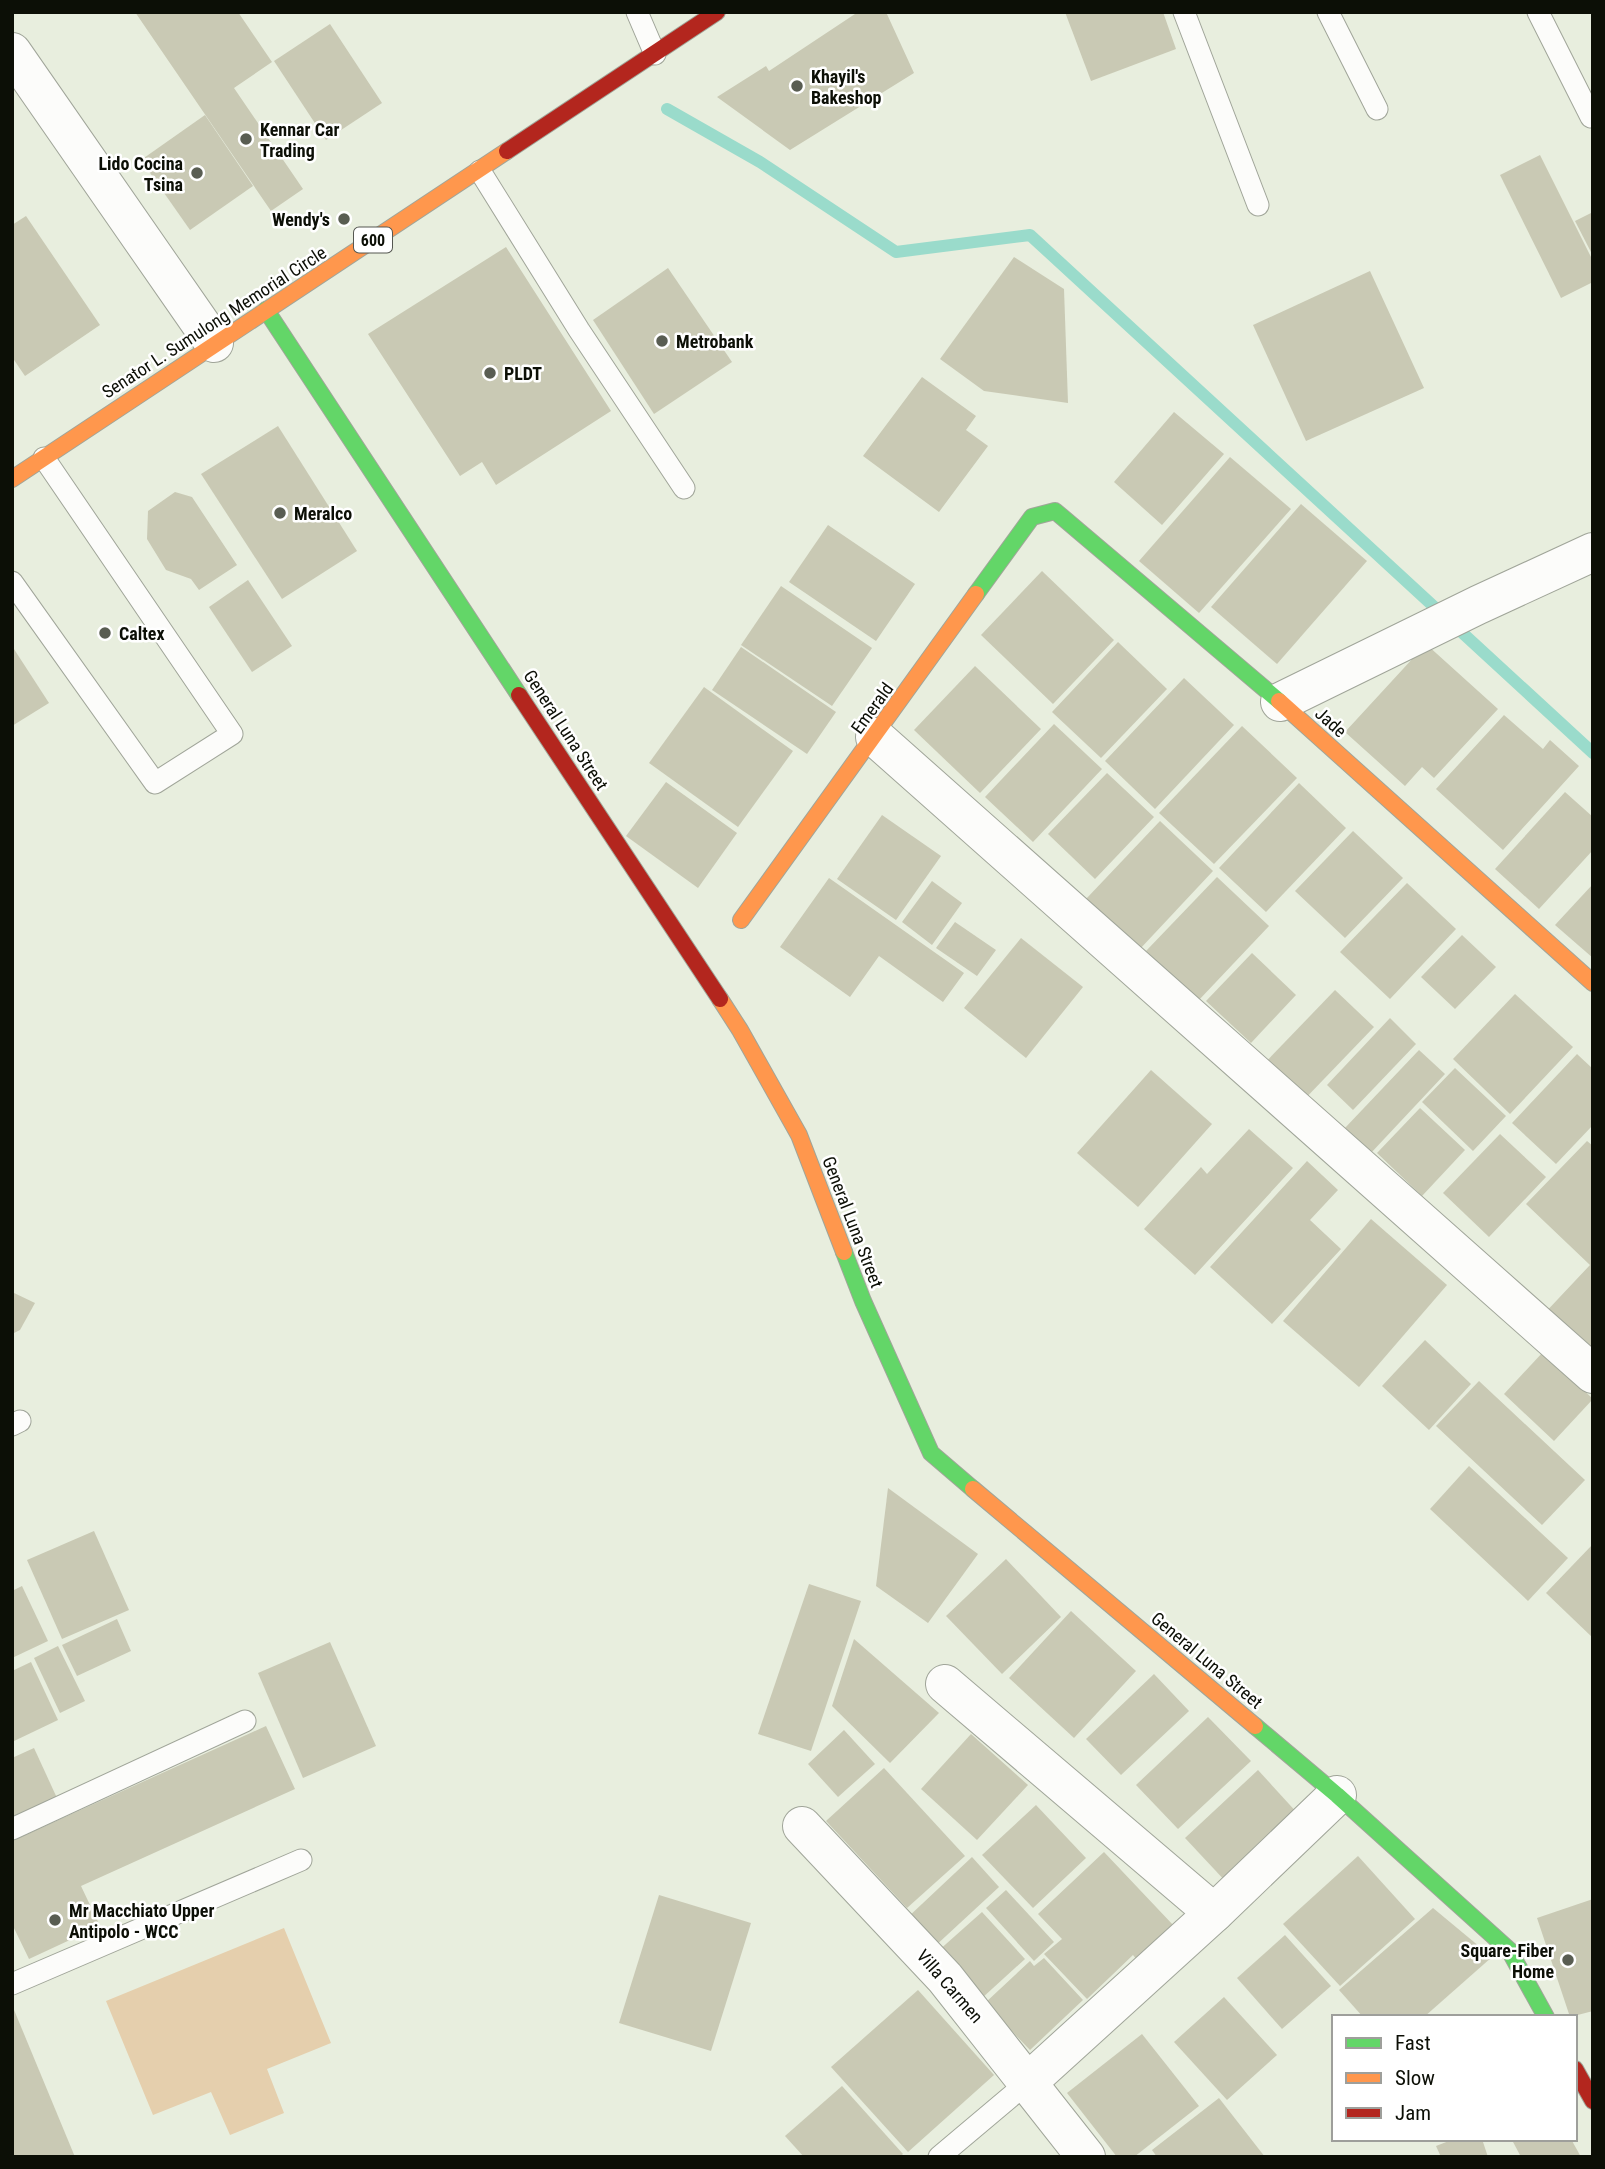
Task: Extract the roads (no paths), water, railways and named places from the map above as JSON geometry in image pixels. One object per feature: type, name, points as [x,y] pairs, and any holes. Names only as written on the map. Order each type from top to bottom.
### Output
[{"type":"street","name":"Senator L. Sumulong Memorial Circle","points":[[12,479],[717,12]]},
{"type":"street","points":[[12,52],[214,344]]},
{"type":"street","name":"General Luna Street","points":[[266,310],[740,1030],[799,1135],[863,1301],[931,1453],[1337,1795],[1509,1950],[1545,2015]]},
{"type":"street","name":"Jade","points":[[1032,517],[1055,511],[1280,702],[1593,983]]},
{"type":"street","name":"Emerald","points":[[741,920],[1032,517]]},
{"type":"street","points":[[1280,702],[1419,633],[1593,552]]},
{"type":"street","points":[[875,737],[1593,1374]]},
{"type":"street","points":[[945,1684],[1214,1913]]},
{"type":"street","points":[[1028,2082],[1214,1913],[1337,1795]]},
{"type":"street","name":"Villa Carmen","points":[[802,1826],[945,1978],[1086,2157]]},
{"type":"street","points":[[1577,2073],[1593,2101]]},
{"type":"lane","points":[[638,12],[655,54]]},
{"type":"lane","points":[[1184,12],[1258,205]]},
{"type":"lane","points":[[1328,12],[1377,109]]},
{"type":"lane","points":[[1538,12],[1591,117]]},
{"type":"lane","points":[[480,171],[579,330],[684,488]]},
{"type":"lane","points":[[12,582],[155,783],[232,734],[44,458]]},
{"type":"lane","points":[[12,1829],[245,1721]]},
{"type":"lane","points":[[12,1984],[301,1860]]},
{"type":"lane","points":[[939,2157],[1028,2082]]},
{"type":"waterway","points":[[667,109],[760,162],[896,252],[1030,235],[1593,753]]},
{"type":"place","name":"Khayil's Bakeshop","points":[[797,86]]},
{"type":"place","name":"Kennar Car Trading","points":[[246,139]]},
{"type":"place","name":"Lido Cocina Tsina","points":[[197,173]]},
{"type":"place","name":"Wendy's","points":[[344,219]]},
{"type":"place","name":"Metrobank","points":[[662,341]]},
{"type":"place","name":"PLDT","points":[[490,373]]},
{"type":"place","name":"Meralco","points":[[280,513]]},
{"type":"place","name":"Caltex","points":[[105,633]]},
{"type":"place","name":"Mr Macchiato Upper Antipolo - WCC","points":[[55,1920]]},
{"type":"place","name":"Square-Fiber Home","points":[[1568,1960]]}]
